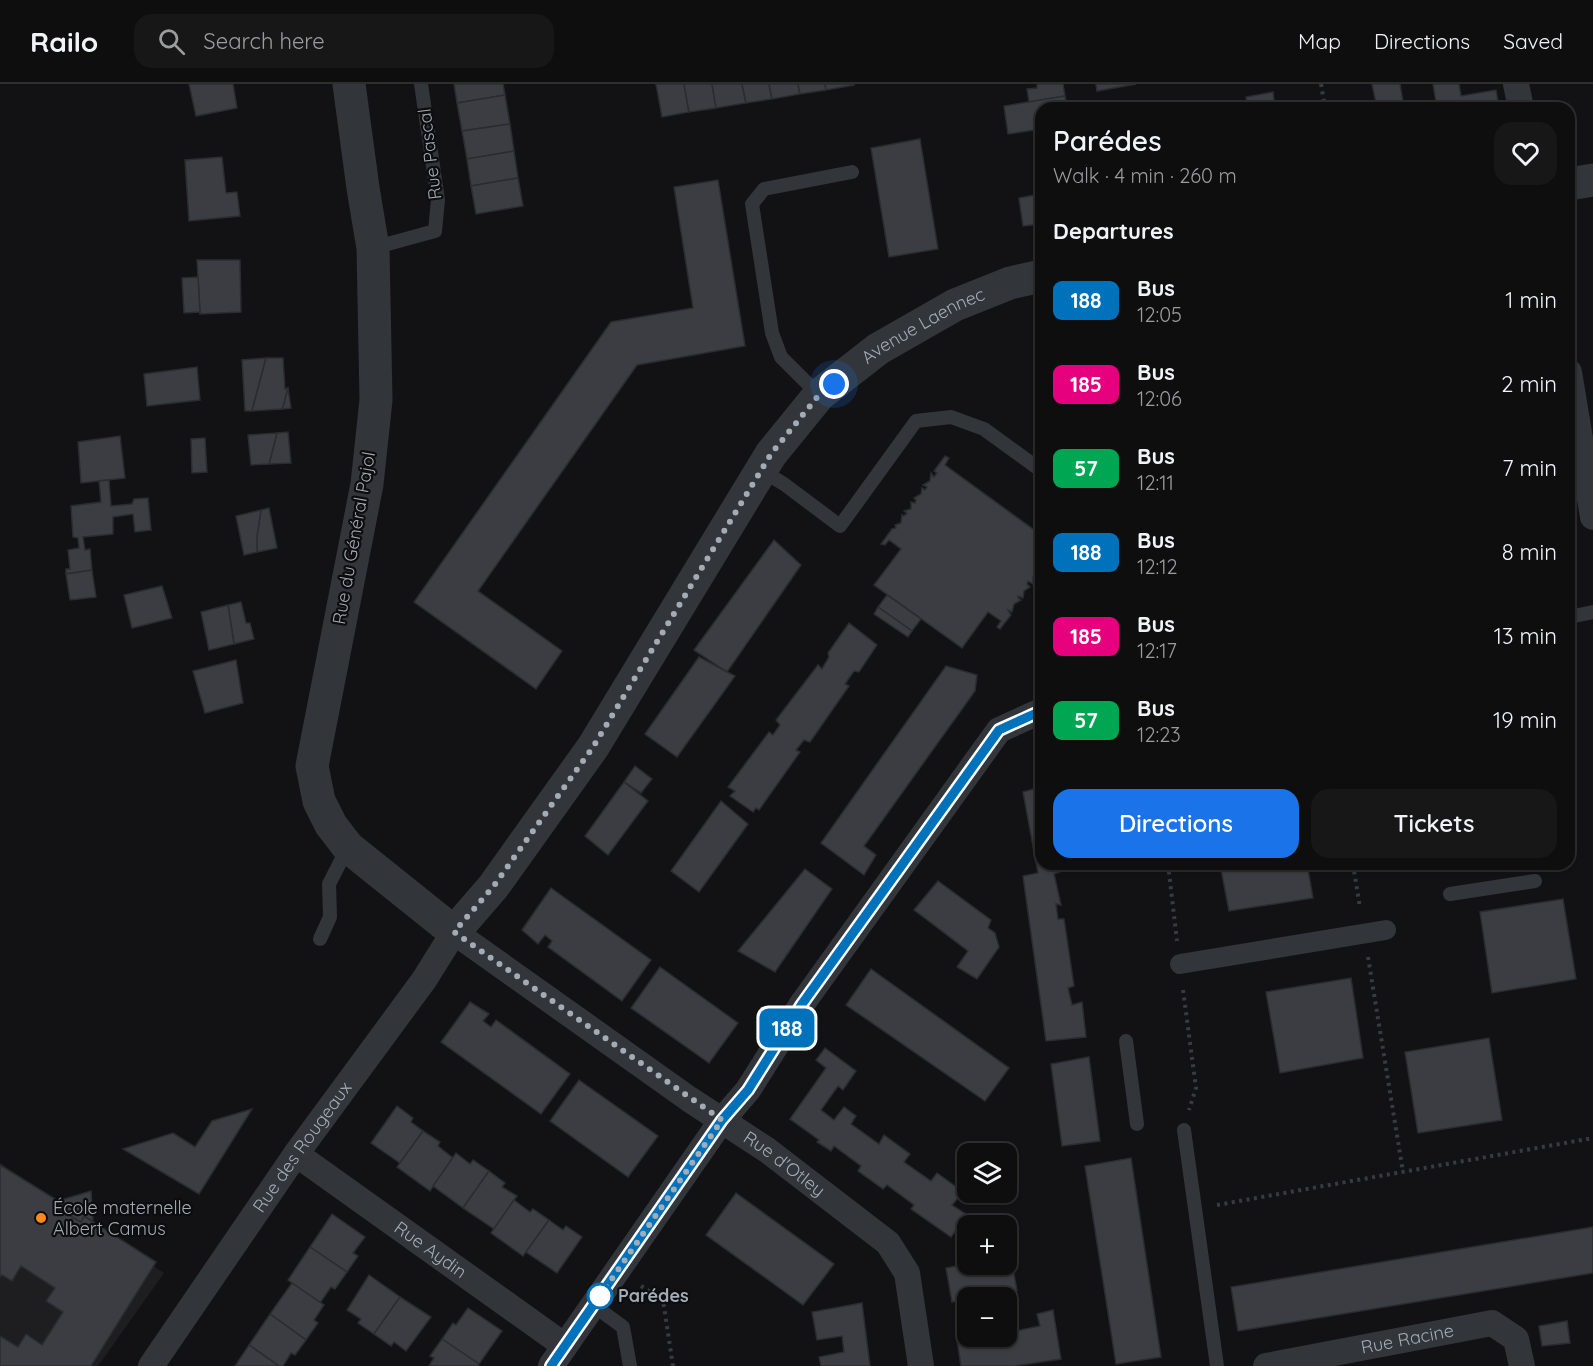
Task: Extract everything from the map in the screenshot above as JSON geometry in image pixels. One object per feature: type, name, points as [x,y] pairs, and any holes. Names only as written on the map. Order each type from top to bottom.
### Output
[{"type":"street","name":"Rue du Général Pajol","points":[[350,84],[373,248],[376,400],[368,474],[312,766],[320,801],[331,825],[348,847],[454,932]]},
{"type":"street","points":[[1516,84],[1520,102]]},
{"type":"street","points":[[1575,183],[1593,180]]},
{"type":"street","name":"Avenue Laennec","points":[[454,932],[493,887],[593,747],[771,454],[819,395],[878,349],[955,306],[1010,283],[1035,277]]},
{"type":"street","points":[[1575,408],[1593,517]]},
{"type":"street","points":[[550,1366],[722,1120],[748,1090],[802,1004],[999,730],[1035,714]]},
{"type":"street","points":[[1180,964],[1386,930]]},
{"type":"street","name":"Rue d'Otley","points":[[454,932],[767,1150],[888,1243],[907,1273],[921,1366]]},
{"type":"street","name":"Rue des Rougeaux","points":[[152,1366],[296,1154],[424,980],[454,932]]},
{"type":"street","name":"Rue Aydin","points":[[296,1154],[565,1346]]},
{"type":"street","name":"Rue Racine","points":[[1266,1366],[1492,1323],[1516,1339],[1522,1366]]},
{"type":"lane","name":"Rue Pascal","points":[[373,248],[435,231],[438,200],[422,84]]},
{"type":"lane","points":[[819,395],[781,357],[772,333],[752,204],[764,189],[852,172]]},
{"type":"lane","points":[[761,470],[784,484],[840,526],[916,422],[951,417],[984,429],[1035,466]]},
{"type":"lane","points":[[1575,616],[1593,612]]},
{"type":"lane","points":[[320,939],[330,917],[329,885],[348,847]]},
{"type":"lane","points":[[1450,894],[1535,881]]},
{"type":"lane","points":[[1126,1041],[1137,1124]]},
{"type":"lane","points":[[1184,1130],[1217,1366]]},
{"type":"lane","points":[[593,1305],[624,1327],[630,1366]]},
{"type":"path","points":[[1321,84],[1324,102]]},
{"type":"path","points":[[1169,870],[1196,1088],[1184,1130]]},
{"type":"path","points":[[1354,870],[1403,1172]]},
{"type":"path","points":[[1195,1209],[1593,1138]]},
{"type":"path","points":[[618,1270],[663,1300],[673,1366]]},
{"type":"shaded area","name":"École maternelle Albert Camus","points":[[0,1163],[164,1273],[98,1366],[0,1366]]},
{"type":"building","points":[[189,84],[233,84],[237,108],[196,116]]},
{"type":"building","points":[[454,84],[503,84],[505,95],[457,103]]},
{"type":"building","points":[[656,84],[684,84],[689,112],[662,117]]},
{"type":"building","points":[[684,84],[712,84],[716,108],[689,112]]},
{"type":"building","points":[[712,84],[742,84],[746,103],[716,108]]},
{"type":"building","points":[[742,84],[769,84],[772,99],[746,103]]},
{"type":"building","points":[[769,84],[798,84],[800,94],[772,99]]},
{"type":"building","points":[[798,84],[825,84],[826,90],[800,94]]},
{"type":"building","points":[[825,84],[854,84],[854,85],[826,90]]},
{"type":"building","points":[[1037,84],[1063,84],[1065,96],[1029,102],[1027,89],[1037,88]]},
{"type":"building","points":[[1096,84],[1136,84],[1097,91]]},
{"type":"building","points":[[1372,84],[1400,84],[1403,102],[1376,102]]},
{"type":"building","points":[[1433,84],[1459,84],[1461,96],[1496,90],[1498,102],[1436,102]]},
{"type":"building","points":[[1273,92],[1274,102],[1247,102],[1246,97]]},
{"type":"building","points":[[505,95],[510,124],[462,131],[457,103]]},
{"type":"building","points":[[1065,96],[1066,102],[1035,102],[1035,130],[1008,134],[1004,106]]},
{"type":"building","points":[[510,124],[514,151],[467,159],[462,131]]},
{"type":"building","points":[[920,139],[938,249],[889,257],[871,148]]},
{"type":"building","points":[[514,151],[518,178],[471,186],[467,159]]},
{"type":"building","points":[[222,157],[226,193],[237,192],[240,216],[189,221],[185,160]]},
{"type":"building","points":[[518,178],[523,206],[476,214],[471,186]]},
{"type":"building","points":[[718,180],[745,346],[637,365],[478,591],[562,651],[536,689],[414,602],[611,322],[693,308],[674,187]]},
{"type":"building","points":[[1035,195],[1035,225],[1023,226],[1019,198]]},
{"type":"building","points":[[197,260],[240,260],[241,312],[200,314]]},
{"type":"building","points":[[198,277],[200,312],[184,313],[182,278]]},
{"type":"building","points":[[266,358],[252,411],[245,411],[242,360]]},
{"type":"building","points":[[266,358],[283,358],[285,389],[288,388],[284,404],[282,409],[252,411]]},
{"type":"building","points":[[197,367],[200,400],[147,406],[144,374]]},
{"type":"building","points":[[288,388],[291,408],[282,409],[284,404]]},
{"type":"building","points":[[288,432],[291,463],[269,464],[277,433]]},
{"type":"building","points":[[277,433],[269,464],[251,465],[248,435]]},
{"type":"building","points":[[120,436],[125,478],[81,483],[78,442]]},
{"type":"building","points":[[205,438],[207,472],[192,473],[191,439]]},
{"type":"building","points":[[945,456],[949,458],[945,465],[1035,531],[1033,584],[1028,581],[1027,584],[1030,587],[1024,591],[1023,598],[1018,596],[1021,600],[1014,604],[1012,612],[1008,610],[1011,615],[1000,629],[997,627],[1001,621],[988,612],[962,648],[874,585],[901,549],[889,540],[885,545],[881,544],[892,529],[896,528],[895,525],[901,523],[902,515],[907,513],[904,511],[911,509],[911,502],[915,503],[914,498],[921,494],[922,488],[925,490],[927,487],[923,485],[930,481],[931,473],[934,477],[937,473],[934,471]]},
{"type":"building","points":[[109,480],[111,506],[132,504],[134,499],[148,498],[151,530],[135,532],[133,514],[113,517],[113,534],[83,537],[85,550],[90,549],[92,570],[66,574],[66,569],[70,569],[68,550],[79,548],[78,538],[73,537],[71,506],[101,502],[99,481]]},
{"type":"building","points":[[269,508],[277,548],[257,552],[261,510]]},
{"type":"building","points":[[261,510],[257,552],[244,555],[236,516]]},
{"type":"building","points":[[774,540],[801,565],[727,672],[694,650]]},
{"type":"building","points":[[92,570],[96,597],[70,600],[66,574]]},
{"type":"building","points":[[162,586],[172,618],[132,628],[124,595]]},
{"type":"building","points":[[887,595],[921,619],[912,631],[878,607]]},
{"type":"building","points":[[241,602],[246,623],[250,623],[254,639],[234,644],[228,605]]},
{"type":"building","points":[[228,605],[234,644],[209,650],[201,612]]},
{"type":"building","points":[[878,607],[912,631],[908,637],[874,614]]},
{"type":"building","points":[[849,623],[877,645],[859,672],[854,671],[845,684],[849,686],[810,742],[804,740],[796,750],[800,752],[759,810],[756,808],[753,812],[730,796],[735,791],[728,787],[769,732],[773,735],[780,725],[776,720],[818,665],[822,669],[829,657],[828,653]]},
{"type":"building","points":[[699,657],[735,676],[677,757],[645,734]]},
{"type":"building","points":[[236,660],[243,703],[205,713],[193,671]]},
{"type":"building","points":[[946,666],[977,675],[975,691],[864,846],[876,855],[864,875],[821,843]]},
{"type":"building","points":[[635,766],[652,779],[641,793],[624,782]]},
{"type":"building","points":[[624,782],[648,801],[608,855],[585,836]]},
{"type":"building","points":[[1035,789],[1035,857],[1023,792]]},
{"type":"building","points":[[721,801],[748,824],[699,892],[671,871]]},
{"type":"building","points":[[805,869],[832,889],[775,972],[738,951]]},
{"type":"building","points":[[1037,870],[1065,870],[1054,874],[1061,905],[1056,904],[1058,919],[1064,919],[1074,986],[1068,988],[1072,1005],[1082,1002],[1086,1037],[1046,1041],[1023,876],[1038,873]]},
{"type":"building","points":[[1221,870],[1308,870],[1313,898],[1229,911]]},
{"type":"building","points":[[938,881],[991,920],[988,928],[995,933],[999,947],[977,979],[957,967],[968,951],[914,910]]},
{"type":"building","points":[[551,888],[651,960],[622,1001],[548,947],[552,941],[545,935],[538,944],[522,930]]},
{"type":"building","points":[[1563,899],[1576,979],[1492,993],[1480,912]]},
{"type":"building","points":[[660,967],[738,1023],[709,1063],[631,1008]]},
{"type":"building","points":[[871,969],[1009,1068],[985,1101],[846,1005]]},
{"type":"building","points":[[1351,978],[1363,1058],[1280,1073],[1266,992]]},
{"type":"building","points":[[470,1002],[489,1014],[483,1021],[491,1027],[496,1020],[570,1074],[541,1114],[441,1042]]},
{"type":"building","points":[[1489,1038],[1502,1120],[1418,1133],[1405,1052]]},
{"type":"building","points":[[825,1048],[856,1071],[843,1090],[838,1086],[821,1110],[834,1120],[844,1107],[856,1116],[851,1124],[879,1144],[884,1135],[910,1154],[904,1162],[931,1181],[937,1173],[957,1188],[957,1199],[952,1205],[967,1215],[957,1215],[957,1229],[951,1237],[911,1209],[914,1205],[887,1185],[883,1189],[858,1171],[861,1166],[834,1146],[831,1151],[790,1119],[826,1068],[816,1060]]},
{"type":"building","points":[[1089,1057],[1100,1141],[1062,1146],[1051,1064]]},
{"type":"building","points":[[579,1080],[658,1136],[628,1177],[550,1121]]},
{"type":"building","points":[[397,1106],[413,1118],[411,1122],[423,1131],[400,1163],[371,1143]]},
{"type":"building","points":[[252,1109],[199,1194],[123,1149],[173,1133],[195,1147],[212,1121]]},
{"type":"building","points":[[423,1131],[440,1142],[438,1146],[453,1158],[430,1191],[397,1167]]},
{"type":"building","points":[[456,1153],[470,1164],[473,1160],[489,1171],[463,1208],[433,1186]]},
{"type":"building","points":[[1131,1158],[1161,1357],[1116,1364],[1085,1166]]},
{"type":"building","name":"École maternelle Albert Camus","points":[[0,1165],[68,1207],[65,1213],[81,1222],[84,1216],[156,1262],[91,1366],[0,1366],[0,1336],[18,1347],[26,1334],[42,1345],[63,1312],[46,1301],[55,1288],[21,1266],[12,1281],[2,1275],[0,1277]]},
{"type":"building","points":[[489,1171],[505,1183],[502,1187],[517,1196],[494,1229],[463,1208]]},
{"type":"building","points":[[91,1191],[93,1220],[84,1216],[81,1222],[65,1213],[68,1207],[58,1201]]},
{"type":"building","points":[[736,1193],[834,1264],[803,1305],[706,1235]]},
{"type":"building","points":[[514,1200],[530,1212],[533,1209],[549,1220],[523,1256],[491,1233]]},
{"type":"building","points":[[332,1214],[365,1237],[353,1253],[358,1256],[347,1272],[310,1247]]},
{"type":"building","points":[[549,1220],[563,1230],[566,1226],[582,1237],[557,1273],[526,1252]]},
{"type":"building","points":[[1593,1227],[1593,1273],[1238,1331],[1231,1287]]},
{"type":"building","points":[[310,1247],[347,1272],[335,1289],[331,1287],[320,1303],[288,1280]]},
{"type":"building","points":[[957,1266],[957,1275],[1014,1275],[1016,1287],[957,1287],[957,1301],[952,1302],[946,1268]]},
{"type":"building","points":[[369,1275],[400,1297],[374,1334],[358,1323],[361,1319],[347,1310]]},
{"type":"building","points":[[292,1283],[324,1305],[314,1320],[318,1323],[306,1340],[270,1314]]},
{"type":"building","points":[[400,1297],[431,1317],[406,1351],[394,1342],[391,1346],[374,1334]]},
{"type":"building","points":[[862,1303],[870,1366],[821,1366],[819,1357],[844,1352],[842,1336],[817,1340],[812,1312]]},
{"type":"building","points":[[468,1308],[502,1331],[479,1364],[442,1339],[453,1323],[456,1325]]},
{"type":"building","points":[[1053,1310],[1061,1359],[1014,1366],[961,1366],[958,1347],[1017,1347],[1017,1331],[1040,1326],[1037,1314]]},
{"type":"building","points":[[270,1314],[306,1340],[295,1355],[291,1353],[283,1366],[279,1366],[249,1345]]},
{"type":"building","points":[[1567,1321],[1570,1343],[1542,1346],[1539,1326]]},
{"type":"building","points":[[442,1339],[479,1364],[478,1366],[429,1366],[434,1358],[430,1356]]},
{"type":"building","points":[[249,1345],[279,1366],[235,1366]]},
{"type":"bus line","name":"188","points":[[551,1366],[722,1120],[748,1090],[802,1004],[844,944],[999,730],[1035,714]]},
{"type":"place","name":"École maternelle Albert Camus","points":[[41,1218]]},
{"type":"place","name":"Parédes","points":[[600,1296]]},
{"type":"route","points":[[600,1296],[722,1120],[454,932],[493,887],[593,747],[771,454],[819,395],[834,384]]}]
